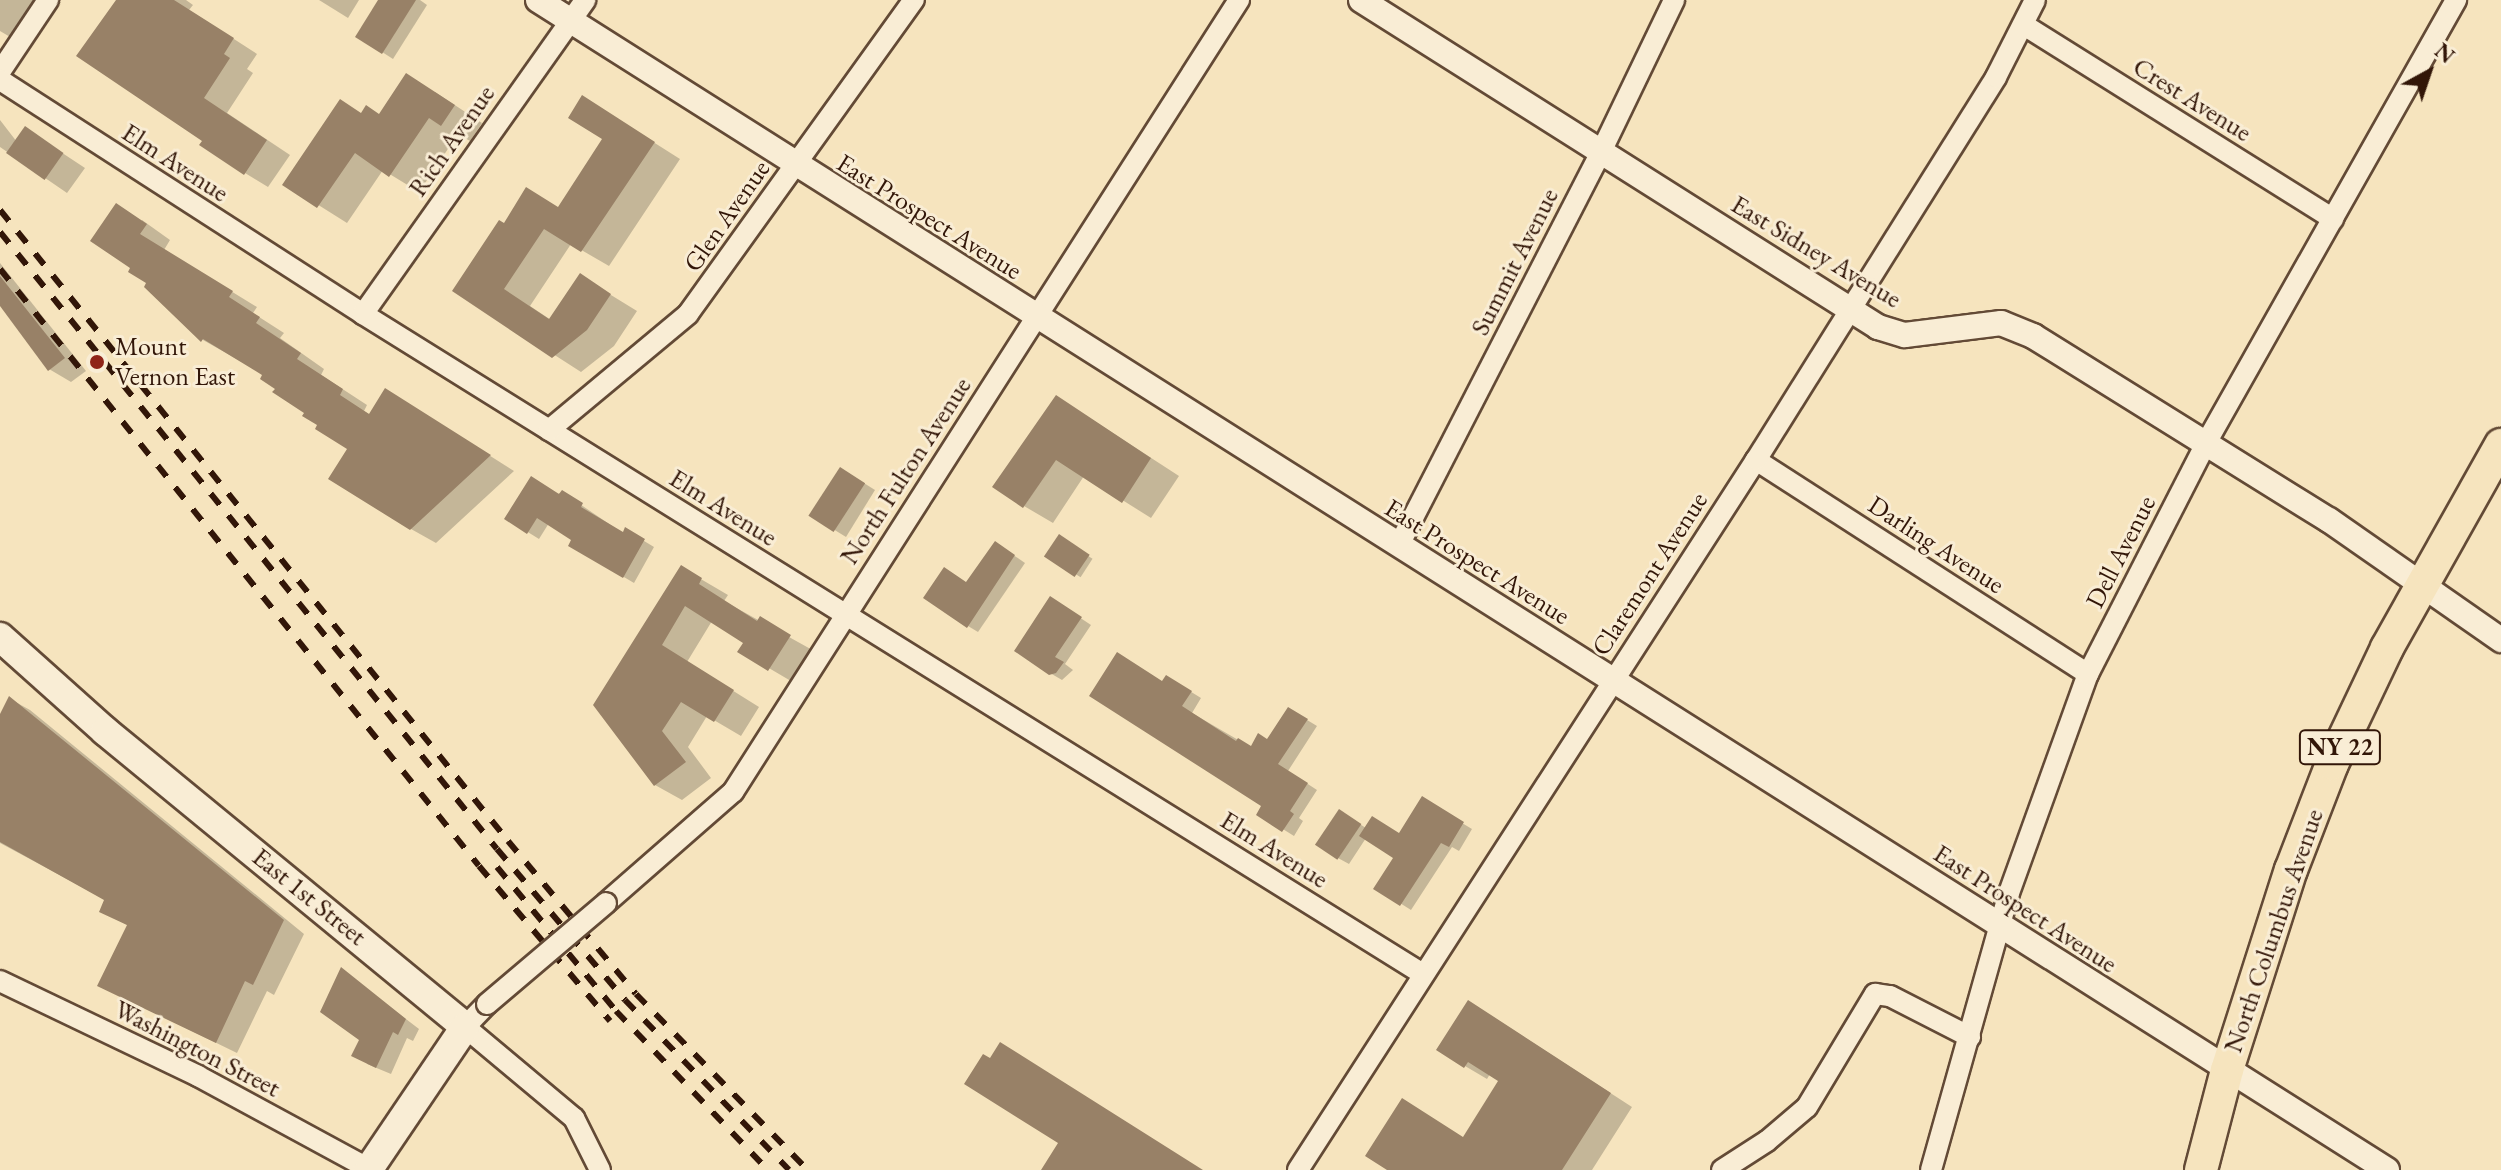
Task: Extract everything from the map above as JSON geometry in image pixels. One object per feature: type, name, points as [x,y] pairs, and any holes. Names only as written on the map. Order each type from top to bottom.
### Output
[{"type":"main road","name":"North Columbus Avenue","points":[[2201,1170],[2227,1070],[2312,813],[2387,648],[2501,445]]},
{"type":"main road","name":"East 1st Street","points":[[0,637],[105,731],[465,1027]]},
{"type":"main road","points":[[368,1170],[465,1027]]},
{"type":"street","points":[[0,72],[48,0]]},
{"type":"street","name":"East Prospect Avenue","points":[[538,0],[2387,1170]]},
{"type":"street","name":"Rich Avenue","points":[[363,314],[585,0]]},
{"type":"street","name":"Glen Avenue","points":[[549,430],[688,314],[914,0]]},
{"type":"street","name":"North Fulton Avenue","points":[[465,1027],[487,1004],[733,792],[1239,0]]},
{"type":"street","name":"East Sidney Avenue","points":[[1361,0],[1878,327],[1905,335],[2001,323],[2033,336],[2423,583],[2501,640]]},
{"type":"street","name":"Summit Avenue","points":[[1399,545],[1601,152],[1674,0]]},
{"type":"street","name":"Claremont Avenue","points":[[1298,1170],[1611,680],[1756,460],[1847,310],[1996,77],[2035,0]]},
{"type":"street","name":"Dell Avenue","points":[[1931,1170],[1999,924],[2088,674],[2206,443],[2456,0]]},
{"type":"street","name":"Crest Avenue","points":[[2024,25],[2333,219]]},
{"type":"street","name":"Elm Avenue","points":[[0,80],[363,314],[1423,974]]},
{"type":"street","name":"Darling Avenue","points":[[1756,460],[2088,674]]},
{"type":"street","name":"Washington Street","points":[[0,981],[198,1076],[368,1170]]},
{"type":"street","points":[[1722,1170],[1767,1141],[1807,1107],[1875,994],[1890,996],[1970,1037]]},
{"type":"street","name":"East 1st Street","points":[[465,1027],[574,1118],[600,1170]]},
{"type":"building","points":[[116,0],[174,0],[234,38],[224,54],[230,58],[204,98],[267,140],[244,175],[199,145],[202,141],[76,56]]},
{"type":"building","points":[[378,0],[416,0],[382,54],[355,37]]},
{"type":"building","points":[[406,73],[455,105],[441,126],[429,118],[389,177],[355,153],[317,208],[282,185],[340,99],[361,113],[366,105],[379,114]]},
{"type":"building","points":[[582,95],[655,142],[581,252],[544,229],[504,289],[549,319],[580,273],[611,294],[587,330],[552,358],[452,291],[499,220],[504,223],[526,187],[558,207],[602,139],[568,118]]},
{"type":"building","points":[[25,126],[64,153],[45,180],[6,153]]},
{"type":"building","points":[[116,203],[147,224],[140,234],[233,291],[229,297],[260,317],[256,323],[301,353],[297,359],[343,389],[340,395],[369,414],[385,388],[491,455],[410,530],[328,479],[347,449],[315,429],[317,425],[302,416],[304,413],[272,392],[275,389],[260,379],[262,375],[203,339],[201,342],[144,287],[146,283],[128,272],[130,268],[90,241]]},
{"type":"building","points":[[0,276],[65,358],[48,371],[0,306]]},
{"type":"building","points":[[1056,395],[1151,458],[1122,503],[1056,460],[1023,508],[992,487]]},
{"type":"building","points":[[840,467],[865,483],[834,532],[808,516]]},
{"type":"building","points":[[531,476],[559,494],[562,490],[583,503],[581,507],[623,532],[625,527],[645,539],[623,578],[568,546],[571,540],[537,518],[527,534],[504,519]]},
{"type":"building","points":[[1059,534],[1090,555],[1075,577],[1044,556]]},
{"type":"building","points":[[995,541],[1015,555],[967,628],[923,598],[944,567],[966,582]]},
{"type":"building","points":[[681,565],[702,578],[699,584],[757,621],[760,616],[791,635],[768,671],[737,652],[743,643],[685,606],[662,645],[734,690],[714,722],[681,702],[662,731],[686,762],[654,786],[593,705]]},
{"type":"building","points":[[1050,596],[1082,617],[1055,657],[1064,662],[1056,673],[1049,675],[1014,651]]},
{"type":"building","points":[[1117,652],[1162,681],[1166,675],[1192,691],[1182,706],[1236,741],[1238,738],[1251,746],[1258,733],[1267,739],[1288,707],[1308,719],[1278,764],[1308,783],[1290,811],[1294,814],[1282,832],[1256,815],[1261,806],[1089,696]]},
{"type":"building","points":[[9,696],[284,920],[253,985],[245,981],[216,1043],[97,986],[127,925],[99,912],[104,900],[0,842],[0,714]]},
{"type":"building","points":[[1422,796],[1464,822],[1449,847],[1441,843],[1400,906],[1373,889],[1393,858],[1359,836],[1372,816],[1399,833]]},
{"type":"building","points":[[1339,809],[1361,824],[1337,860],[1315,845]]},
{"type":"building","points":[[341,967],[406,1019],[398,1035],[393,1032],[376,1068],[351,1056],[359,1040],[320,1012]]},
{"type":"building","points":[[1468,1000],[1611,1093],[1562,1170],[1387,1170],[1365,1156],[1402,1098],[1463,1137],[1498,1081],[1468,1062],[1464,1068],[1436,1050]]},
{"type":"building","points":[[1000,1042],[1203,1170],[1041,1170],[1058,1143],[964,1084],[983,1054],[990,1058]]},
{"type":"railway","points":[[0,210],[508,841],[636,994],[808,1170]]},
{"type":"railway","points":[[0,232],[497,849],[625,1000],[789,1170]]},
{"type":"railway","points":[[0,269],[479,866],[610,1021]]},
{"type":"railway","points":[[497,867],[616,1011],[768,1170]]},
{"type":"place","name":"Mount Vernon East","points":[[97,362]]}]
